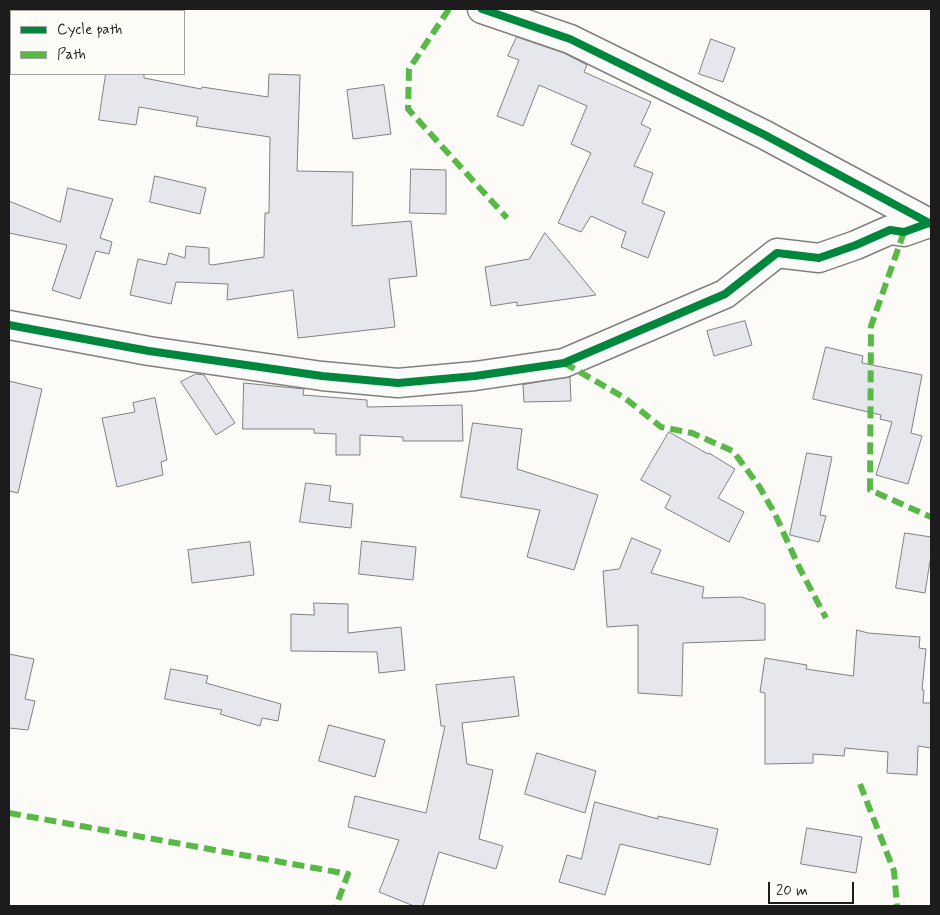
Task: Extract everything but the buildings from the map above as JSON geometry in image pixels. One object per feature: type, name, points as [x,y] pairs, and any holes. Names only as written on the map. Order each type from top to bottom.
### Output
[{"type":"street","points":[[482,9],[570,38],[763,134],[930,224]]},
{"type":"street","points":[[9,325],[149,351],[322,376],[398,383],[475,376],[564,363],[725,294],[777,253],[819,258],[856,246],[890,230],[904,232],[930,224]]},
{"type":"marked path","points":[[449,9],[409,69],[408,109],[507,218]]},
{"type":"marked path","points":[[904,232],[871,326],[870,490],[931,517]]},
{"type":"marked path","points":[[564,363],[625,398],[661,427],[692,433],[733,451],[759,486],[775,514],[799,567],[826,618]]},
{"type":"marked path","points":[[860,784],[894,871],[897,906]]},
{"type":"marked path","points":[[9,813],[348,874],[336,906]]},
{"type":"cycle path","points":[[482,9],[570,39],[763,134],[931,224]]},
{"type":"cycle path","points":[[9,325],[149,351],[322,376],[398,383],[475,376],[564,363],[725,294],[777,253],[819,258],[890,230],[904,232],[929,223]]}]
